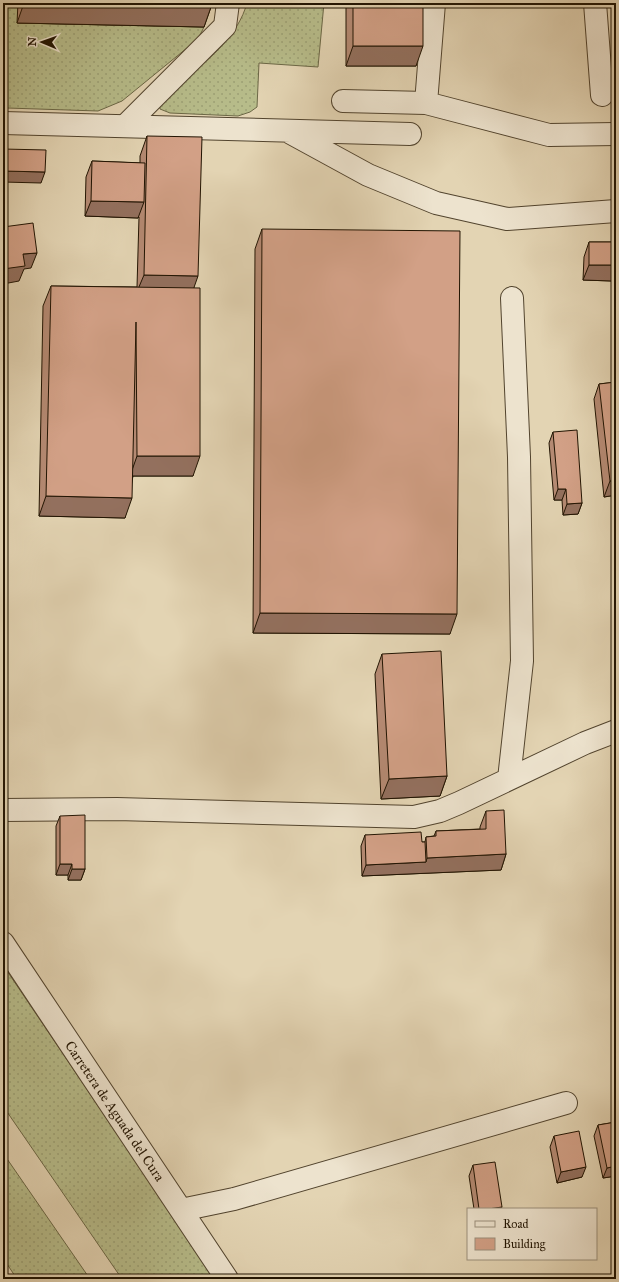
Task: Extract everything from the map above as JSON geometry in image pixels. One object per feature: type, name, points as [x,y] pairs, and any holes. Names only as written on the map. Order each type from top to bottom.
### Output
[{"type":"street","points":[[125,126],[225,26],[228,3]]},
{"type":"street","points":[[426,104],[434,3]]},
{"type":"street","points":[[595,3],[602,95]]},
{"type":"street","points":[[343,101],[426,104],[549,135],[616,134]]},
{"type":"street","points":[[3,122],[410,134]]},
{"type":"street","points":[[286,131],[368,174],[436,203],[507,219],[616,211]]},
{"type":"street","points":[[509,779],[522,661],[519,457],[512,298]]},
{"type":"street","points":[[3,810],[117,809],[414,817],[440,811],[585,743],[616,731]]},
{"type":"street","name":"Carretera de Aguada del Cura","points":[[3,943],[227,1279]]},
{"type":"street","points":[[181,1210],[234,1199],[566,1103]]},
{"type":"green space","points":[[3,3],[18,3],[18,23],[204,27],[198,39],[122,101],[98,111],[7,108],[3,105]]},
{"type":"green space","points":[[247,3],[324,3],[318,67],[259,63],[257,107],[250,112],[238,116],[170,113],[160,109],[159,101],[206,62],[231,35],[243,15]]},
{"type":"green space","points":[[3,965],[215,1279],[122,1279],[3,1106]]},
{"type":"green space","points":[[3,1153],[90,1279],[17,1279],[3,1258]]},
{"type":"building","points":[[24,3],[211,3],[211,7]]},
{"type":"building","points":[[353,3],[423,3],[423,46],[353,46]]},
{"type":"building","points":[[147,136],[202,137],[198,276],[144,275]]},
{"type":"building","points":[[3,149],[46,150],[45,172],[3,171]]},
{"type":"building","points":[[92,161],[145,163],[144,202],[91,201]]},
{"type":"building","points":[[33,223],[37,253],[23,254],[25,266],[3,269],[3,227]]},
{"type":"building","points":[[262,229],[460,231],[457,614],[260,613]]},
{"type":"building","points":[[589,242],[616,242],[616,265],[589,265]]},
{"type":"building","points":[[51,286],[200,288],[200,456],[137,456],[136,322],[132,498],[46,496]]},
{"type":"building","points":[[616,382],[616,480],[610,481],[599,384]]},
{"type":"building","points":[[577,430],[582,503],[567,504],[566,489],[558,489],[553,432]]},
{"type":"building","points":[[441,651],[447,776],[389,779],[382,654]]},
{"type":"building","points":[[504,810],[506,854],[427,858],[426,837],[436,836],[436,831],[486,829],[486,811]]},
{"type":"building","points":[[85,815],[85,869],[72,869],[72,864],[60,864],[60,816]]},
{"type":"building","points":[[421,832],[422,842],[425,842],[426,862],[366,865],[365,835]]},
{"type":"building","points":[[616,1122],[616,1166],[607,1168],[598,1125]]},
{"type":"building","points":[[579,1131],[586,1167],[561,1172],[554,1136]]},
{"type":"building","points":[[495,1162],[502,1207],[479,1208],[473,1165]]}]
